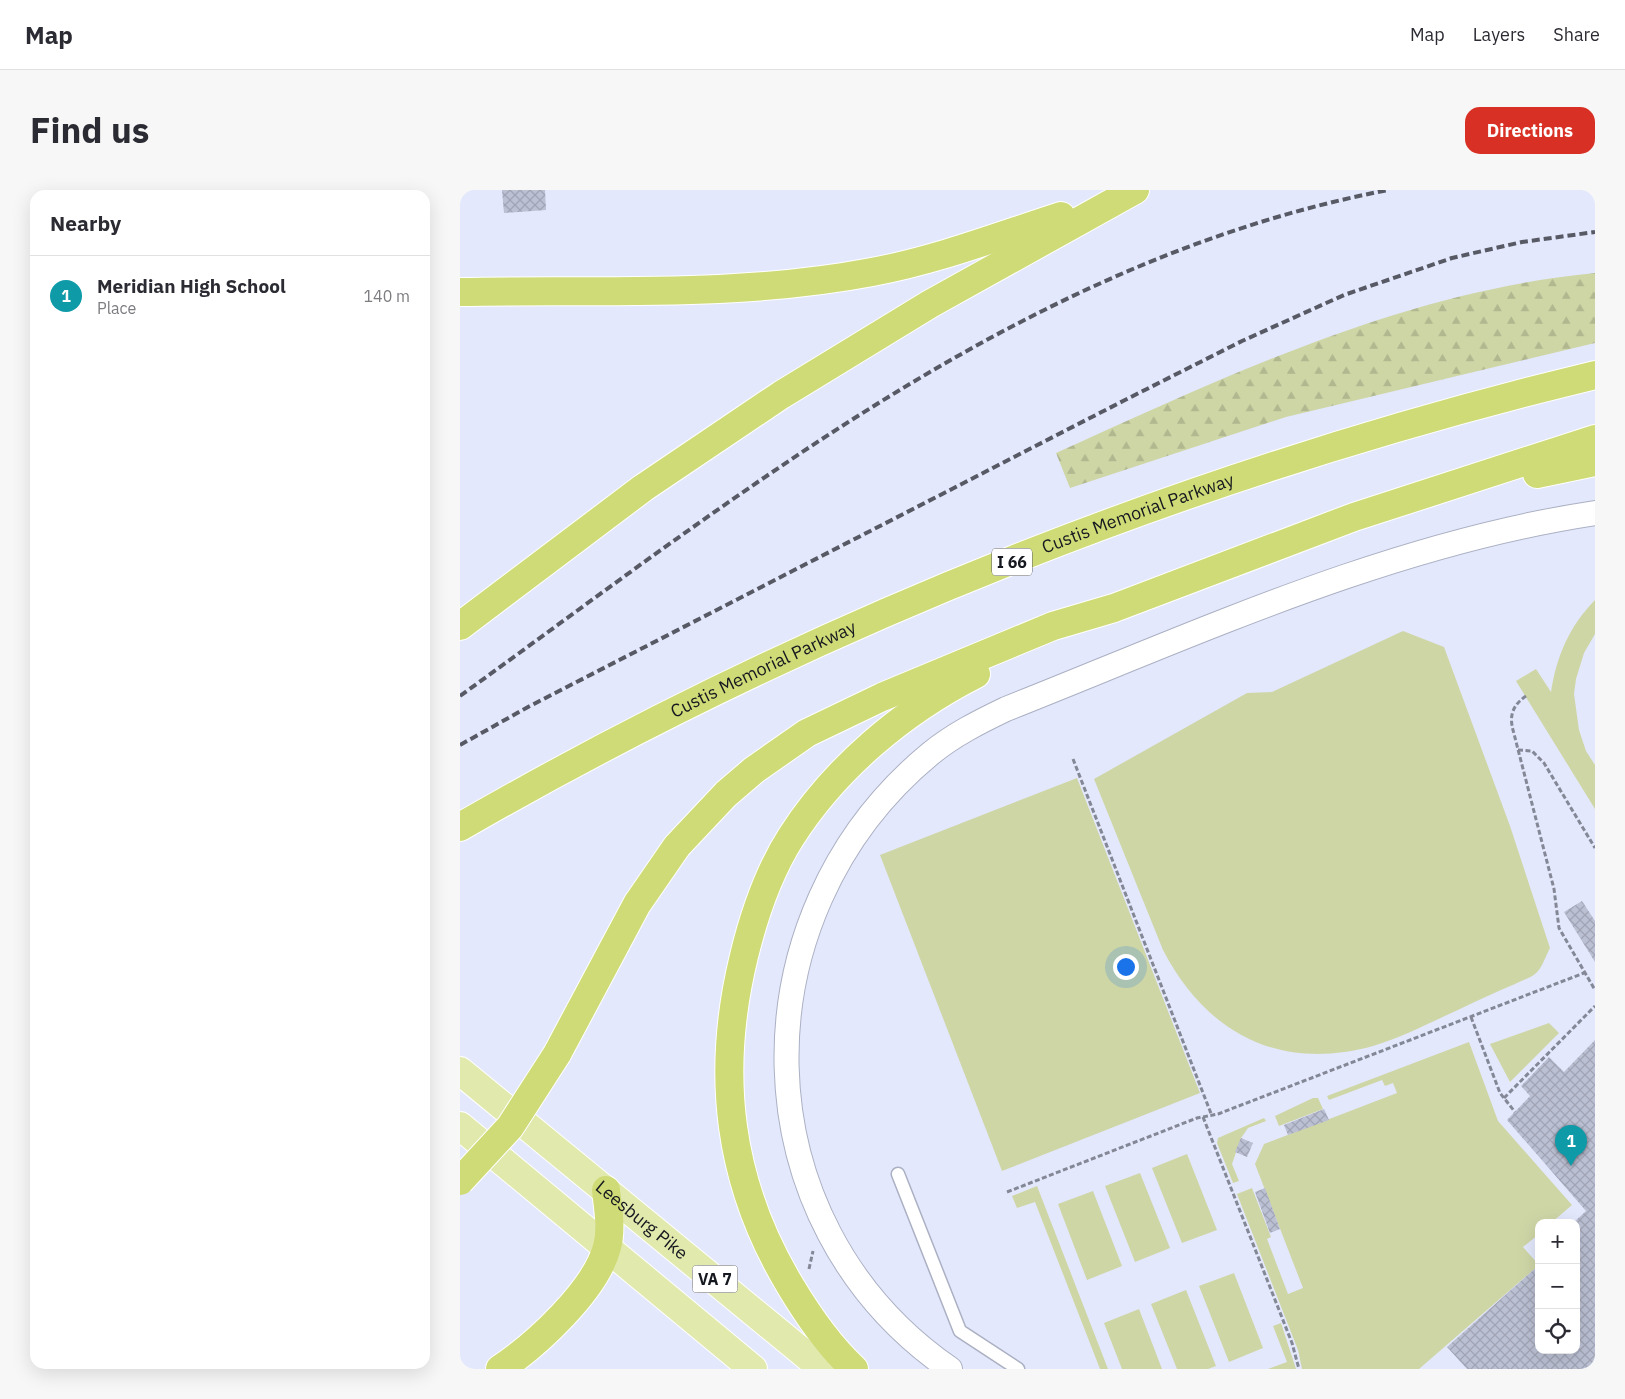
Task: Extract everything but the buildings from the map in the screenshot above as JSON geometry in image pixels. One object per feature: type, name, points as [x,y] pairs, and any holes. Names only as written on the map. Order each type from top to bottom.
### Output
[{"type":"highway","points":[[460,292],[708,290],[788,285],[873,272],[936,257],[1127,193]]},
{"type":"highway","points":[[460,626],[643,488],[781,395],[879,334],[1127,193]]},
{"type":"highway","name":"Custis Memorial Parkway","points":[[460,827],[675,712],[798,652],[930,594],[1213,486],[1395,427],[1595,375]]},
{"type":"highway","points":[[460,1181],[510,1127],[557,1054],[616,941],[657,874],[700,820],[754,770],[808,733],[859,707],[1054,626],[1114,608],[1412,497],[1595,440]]},
{"type":"highway","points":[[1412,497],[1595,462]]},
{"type":"highway","points":[[854,1369],[818,1329],[779,1266],[748,1200],[735,1150],[729,1099],[731,1021],[741,965],[757,910],[777,862],[804,817],[835,778],[874,743],[960,682],[1060,638],[1114,608]]},
{"type":"highway","points":[[500,1369],[542,1335],[573,1304],[598,1271],[608,1247],[609,1212],[606,1190]]},
{"type":"main road","name":"Leesburg Pike","points":[[460,1071],[823,1369]]},
{"type":"main road","name":"VA 7","points":[[460,1126],[753,1369]]},
{"type":"street","points":[[950,1369],[925,1351],[894,1322],[862,1285],[832,1238],[814,1203],[789,1110],[786,1041],[787,1016],[794,971],[806,928],[822,890],[845,848],[897,784],[931,753],[967,728],[1006,709],[1275,602],[1356,573],[1441,547],[1595,513]]},
{"type":"lane","points":[[898,1174],[960,1331],[1018,1369]]},
{"type":"path","points":[[1526,696],[1517,704],[1511,716],[1554,889],[1559,928],[1595,990]]},
{"type":"path","points":[[1518,750],[1532,752],[1544,763],[1595,848]]},
{"type":"path","points":[[1073,759],[1212,1116]]},
{"type":"path","points":[[1008,1192],[1584,973]]},
{"type":"path","points":[[1504,1098],[1595,1006]]},
{"type":"path","points":[[1471,1017],[1504,1098],[1515,1112]]},
{"type":"path","points":[[1203,1117],[1292,1343],[1299,1369]]},
{"type":"path","points":[[807,1277],[813,1247]]},
{"type":"green space","points":[[1595,273],[1595,343],[1286,417],[1070,488],[1056,453],[1186,394],[1319,340],[1386,317],[1455,298],[1524,283]]},
{"type":"green space","points":[[1595,600],[1595,634],[1584,653],[1576,679],[1574,694],[1579,730],[1586,751],[1595,765],[1595,809],[1516,681],[1536,669],[1551,692],[1557,666],[1571,631]]},
{"type":"green space","points":[[1403,631],[1444,647],[1510,826],[1550,948],[1540,969],[1531,977],[1384,1042],[1339,1053],[1307,1054],[1277,1049],[1249,1039],[1224,1024],[1201,1004],[1181,979],[1163,950],[1094,779],[1247,693],[1272,692]]},
{"type":"green space","points":[[1077,778],[1200,1093],[1002,1171],[880,855]]},
{"type":"green space","points":[[1549,1023],[1559,1033],[1510,1082],[1490,1044]]},
{"type":"green space","points":[[1469,1042],[1498,1121],[1572,1205],[1556,1219],[1535,1219],[1535,1237],[1523,1247],[1535,1260],[1535,1268],[1419,1369],[1302,1369],[1298,1350],[1237,1194],[1252,1188],[1271,1237],[1267,1239],[1288,1294],[1303,1288],[1255,1164],[1264,1144],[1397,1093],[1393,1083],[1385,1086],[1382,1080],[1329,1100],[1327,1096]]},
{"type":"green space","points":[[1313,1098],[1318,1098],[1323,1109],[1279,1126],[1275,1116]]},
{"type":"green space","points":[[1264,1118],[1266,1121],[1248,1128],[1241,1138],[1232,1164],[1239,1181],[1233,1183],[1217,1143],[1218,1138]]},
{"type":"green space","points":[[1187,1154],[1217,1230],[1182,1243],[1152,1168]]},
{"type":"green space","points":[[1140,1173],[1170,1248],[1135,1262],[1105,1186]]},
{"type":"green space","points":[[1037,1186],[1108,1369],[1100,1369],[1035,1202],[1017,1208],[1012,1196]]},
{"type":"green space","points":[[1093,1191],[1122,1266],[1087,1280],[1058,1204]]},
{"type":"green space","points":[[1234,1273],[1263,1348],[1229,1362],[1199,1286]]},
{"type":"green space","points":[[1186,1290],[1216,1366],[1208,1369],[1177,1369],[1151,1304]]},
{"type":"green space","points":[[1139,1309],[1162,1369],[1122,1369],[1104,1323]]},
{"type":"green space","points":[[1281,1323],[1296,1369],[1268,1369],[1287,1362],[1273,1326]]},
{"type":"railway","points":[[460,696],[676,539],[786,463],[898,391],[1013,326],[1133,269],[1257,223],[1388,190]]},
{"type":"railway","points":[[460,745],[528,707],[1242,341],[1344,295],[1452,258],[1522,242],[1595,232]]},
{"type":"place","name":"Meridian High School","points":[[1571,1166]]}]
